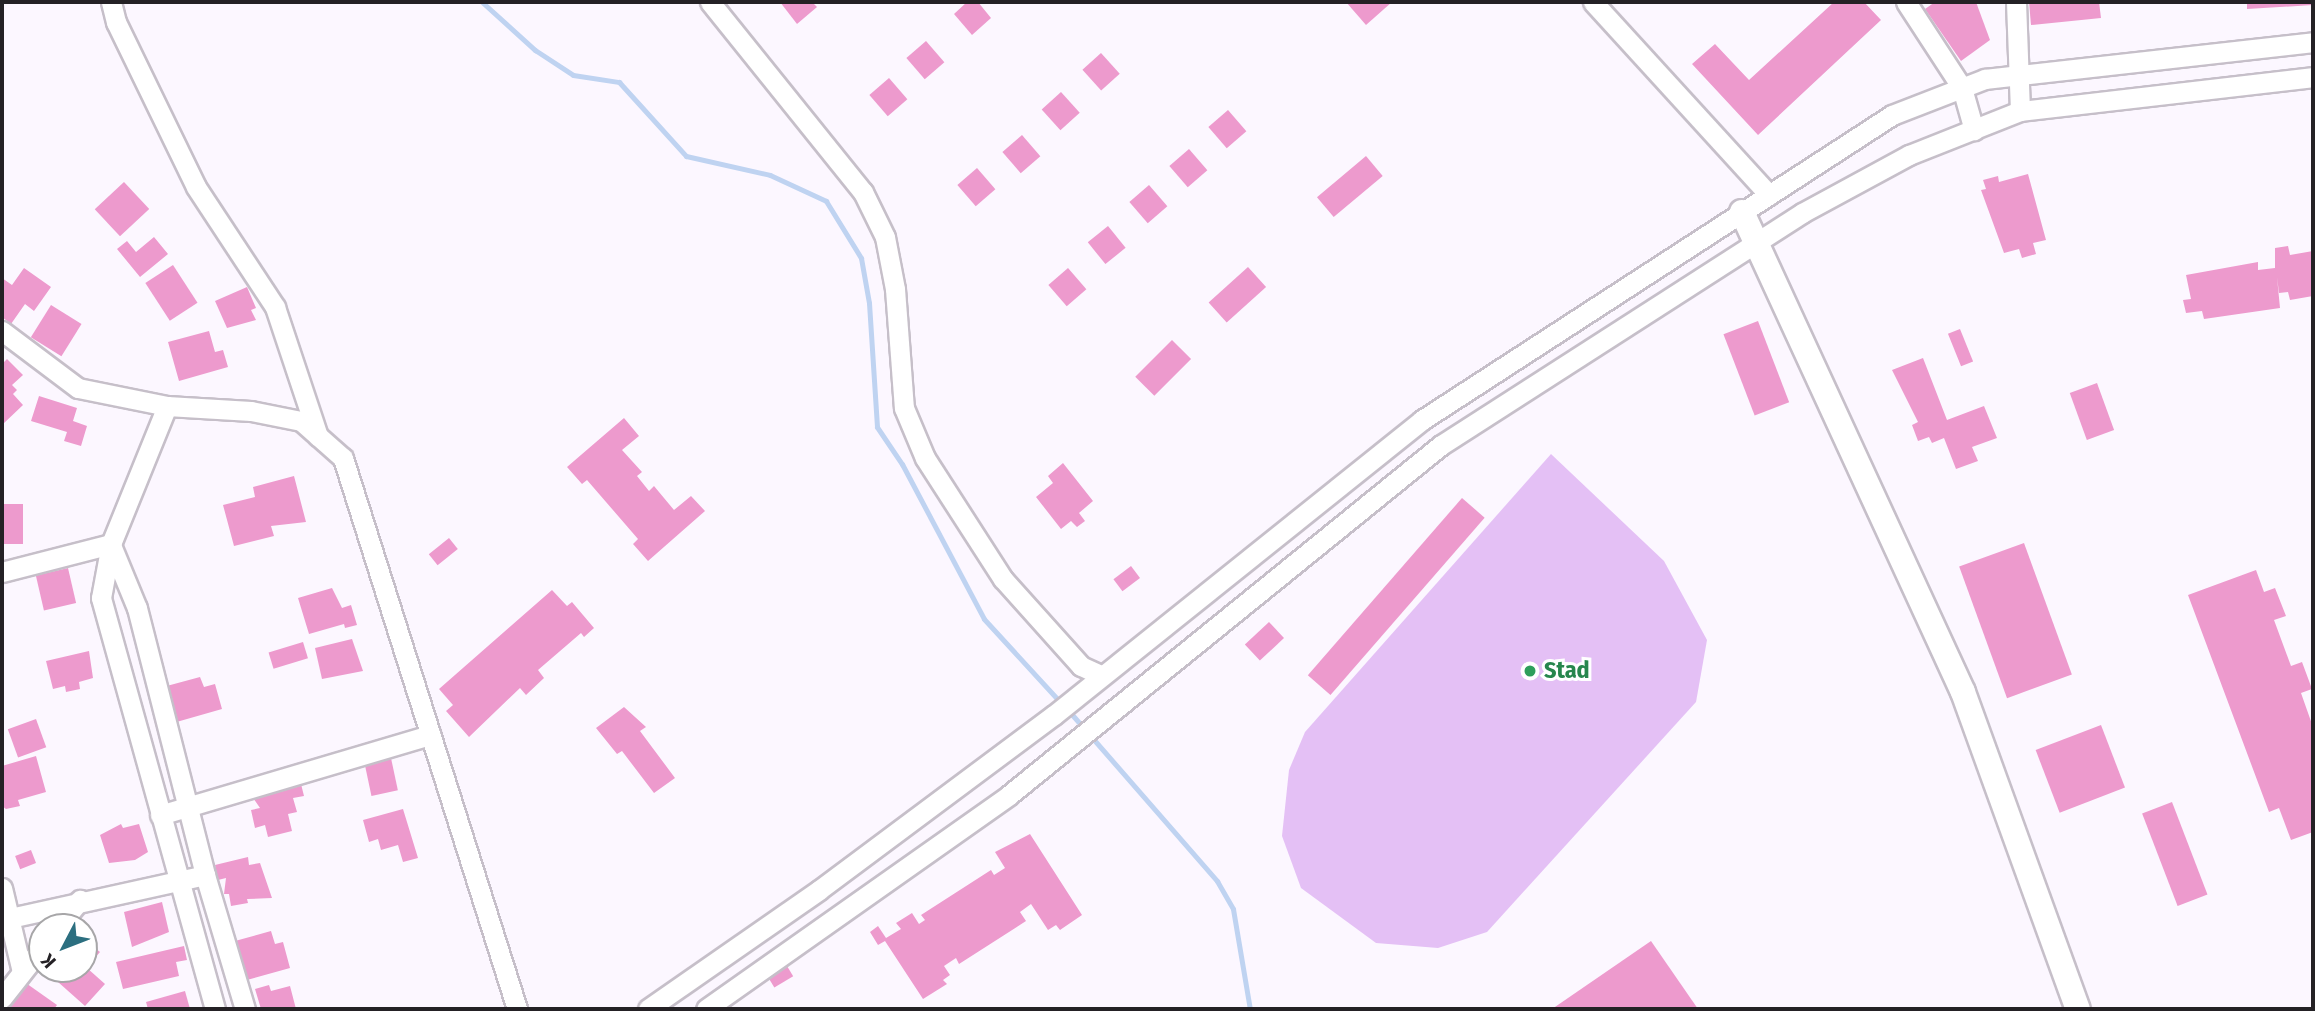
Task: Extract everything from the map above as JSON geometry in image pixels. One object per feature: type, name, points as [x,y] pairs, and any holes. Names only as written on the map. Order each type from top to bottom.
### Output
[{"type":"main road","points":[[1742,212],[1963,692],[2078,1009]]},
{"type":"street","points":[[111,2],[116,23],[196,187],[275,306],[319,437]]},
{"type":"street","points":[[710,2],[863,192],[885,237],[895,289],[904,408],[925,458],[1003,579],[1081,666],[1102,676]]},
{"type":"street","points":[[1593,2],[1769,195]]},
{"type":"street","points":[[1906,2],[1962,88],[1974,130]]},
{"type":"street","points":[[2016,2],[2019,26],[2015,75],[2020,111]]},
{"type":"street","points":[[648,1009],[819,890],[1054,715],[1422,420],[1892,115],[1962,88],[2015,75],[2313,42]]},
{"type":"street","points":[[706,1009],[1009,795],[1074,739],[1099,722],[1441,445],[1754,243],[1909,155],[2020,111],[2313,77]]},
{"type":"street","points":[[2,331],[78,388],[167,406],[251,411],[301,421],[343,458],[517,1009]]},
{"type":"street","points":[[167,406],[111,544],[101,598],[215,1009]]},
{"type":"street","points":[[2,572],[111,544]]},
{"type":"street","points":[[111,544],[137,608],[205,874],[245,1009]]},
{"type":"street","points":[[160,815],[187,804],[430,735]]},
{"type":"street","points":[[10,918],[80,900],[205,874]]},
{"type":"street","points":[[2,888],[22,972]]},
{"type":"street","points":[[69,913],[80,900]]},
{"type":"street","points":[[2,998],[28,964]]},
{"type":"shaded area","name":"Stad","points":[[1551,454],[1664,561],[1707,640],[1696,702],[1487,932],[1438,948],[1376,943],[1301,888],[1282,836],[1289,770],[1305,732]]},
{"type":"building","points":[[780,2],[812,2],[817,7],[797,24]]},
{"type":"building","points":[[967,2],[978,2],[991,18],[972,35],[954,14]]},
{"type":"building","points":[[1346,2],[1392,2],[1366,25]]},
{"type":"building","points":[[1834,2],[1864,2],[1881,20],[1758,135],[1692,64],[1715,44],[1749,80]]},
{"type":"building","points":[[1935,2],[1976,2],[1990,40],[1961,61],[1925,9]]},
{"type":"building","points":[[2029,2],[2099,2],[2101,18],[2031,25]]},
{"type":"building","points":[[2247,2],[2313,2],[2313,5],[2247,9]]},
{"type":"building","points":[[926,41],[944,62],[925,79],[906,58]]},
{"type":"building","points":[[1101,53],[1120,74],[1101,91],[1082,70]]},
{"type":"building","points":[[889,78],[907,99],[888,116],[869,95]]},
{"type":"building","points":[[1061,92],[1080,113],[1060,130],[1042,109]]},
{"type":"building","points":[[1228,110],[1246,131],[1227,148],[1208,127]]},
{"type":"building","points":[[1022,135],[1040,156],[1021,173],[1002,152]]},
{"type":"building","points":[[1189,149],[1207,170],[1188,187],[1169,166]]},
{"type":"building","points":[[1366,156],[1383,176],[1334,217],[1317,197]]},
{"type":"building","points":[[977,168],[995,189],[976,206],[957,185]]},
{"type":"building","points":[[2028,174],[2046,240],[2033,243],[2036,254],[2022,258],[2019,249],[2004,253],[1981,190],[1986,189],[1983,180],[1998,176],[1999,182]]},
{"type":"building","points":[[124,182],[149,209],[120,236],[95,209]]},
{"type":"building","points":[[1149,185],[1167,206],[1148,223],[1129,202]]},
{"type":"building","points":[[1108,226],[1126,248],[1105,264],[1088,242]]},
{"type":"building","points":[[154,237],[168,254],[140,277],[117,249],[127,241],[136,252]]},
{"type":"building","points":[[2288,246],[2290,255],[2313,251],[2313,296],[2290,300],[2288,292],[2279,293],[2277,277],[2280,308],[2204,319],[2202,311],[2186,313],[2183,300],[2191,299],[2186,275],[2258,262],[2258,270],[2275,268],[2275,248]]},
{"type":"building","points":[[173,265],[198,303],[170,321],[145,283]]},
{"type":"building","points":[[1248,267],[1266,287],[1227,323],[1209,302]]},
{"type":"building","points":[[24,268],[51,287],[34,311],[25,304],[11,324],[2,317],[2,278],[12,285]]},
{"type":"building","points":[[1068,268],[1086,289],[1067,306],[1048,285]]},
{"type":"building","points":[[247,287],[256,308],[251,310],[256,320],[227,328],[215,301]]},
{"type":"building","points":[[51,305],[82,324],[61,356],[31,337]]},
{"type":"building","points":[[1758,321],[1789,402],[1755,415],[1723,334]]},
{"type":"building","points":[[1960,329],[1973,361],[1961,366],[1948,334]]},
{"type":"building","points":[[209,331],[215,352],[223,350],[228,367],[179,381],[168,342]]},
{"type":"building","points":[[1172,340],[1191,359],[1154,396],[1135,377]]},
{"type":"building","points":[[1923,358],[1947,420],[1984,406],[1997,438],[1972,447],[1978,461],[1956,469],[1944,438],[1932,443],[1929,437],[1918,441],[1912,425],[1918,422],[1892,370]]},
{"type":"building","points":[[7,359],[23,375],[12,385],[17,390],[13,394],[23,405],[2,425],[2,364]]},
{"type":"building","points":[[2097,383],[2114,430],[2087,440],[2070,393]]},
{"type":"building","points":[[39,396],[77,408],[73,421],[87,426],[81,446],[64,441],[67,432],[31,421]]},
{"type":"building","points":[[624,418],[639,436],[622,450],[642,472],[637,476],[649,491],[654,486],[674,510],[691,496],[705,511],[648,561],[633,544],[638,539],[587,480],[582,484],[567,467]]},
{"type":"building","points":[[1063,463],[1093,501],[1079,513],[1085,521],[1077,527],[1071,521],[1061,529],[1036,497],[1053,483],[1048,476]]},
{"type":"building","points":[[294,476],[306,522],[271,526],[274,536],[234,546],[223,505],[255,497],[253,487]]},
{"type":"building","points":[[1462,498],[1485,518],[1330,695],[1308,675]]},
{"type":"building","points":[[2,504],[23,504],[23,544],[2,544]]},
{"type":"building","points":[[449,538],[458,549],[438,565],[429,554]]},
{"type":"building","points":[[2024,543],[2072,675],[2007,698],[1959,567]]},
{"type":"building","points":[[1131,566],[1140,578],[1122,591],[1113,579]]},
{"type":"building","points":[[68,568],[76,603],[44,611],[36,575]]},
{"type":"building","points":[[2256,570],[2264,592],[2275,588],[2286,616],[2274,620],[2291,666],[2302,662],[2312,689],[2301,693],[2313,727],[2313,832],[2291,840],[2279,808],[2269,812],[2188,595]]},
{"type":"building","points":[[332,588],[342,608],[351,605],[357,625],[345,628],[344,624],[309,634],[298,598]]},
{"type":"building","points":[[552,590],[567,606],[572,602],[594,628],[584,637],[581,633],[538,670],[544,678],[526,695],[520,688],[469,737],[446,711],[453,705],[439,689]]},
{"type":"building","points":[[1269,622],[1284,638],[1260,661],[1245,645]]},
{"type":"building","points":[[352,639],[363,671],[322,679],[315,648]]},
{"type":"building","points":[[303,642],[308,658],[274,669],[269,653]]},
{"type":"building","points":[[89,651],[93,678],[79,682],[80,689],[66,692],[65,686],[53,689],[46,661]]},
{"type":"building","points":[[200,677],[204,687],[215,684],[222,709],[173,723],[163,687]]},
{"type":"building","points":[[624,707],[646,727],[640,731],[675,778],[654,793],[622,751],[617,754],[596,728]]},
{"type":"building","points":[[36,719],[46,747],[18,757],[8,729]]},
{"type":"building","points":[[2101,725],[2125,788],[2060,813],[2036,750]]},
{"type":"building","points":[[36,756],[46,792],[18,800],[20,806],[6,809],[2,806],[2,766]]},
{"type":"building","points":[[391,758],[398,790],[371,796],[365,764]]},
{"type":"building","points":[[300,780],[304,796],[293,798],[297,812],[288,814],[292,831],[268,837],[265,825],[255,828],[251,810],[260,808],[251,795]]},
{"type":"building","points":[[2172,802],[2207,894],[2178,906],[2142,813]]},
{"type":"building","points":[[403,809],[418,858],[403,862],[398,845],[381,850],[378,839],[369,842],[363,820]]},
{"type":"building","points":[[121,824],[123,828],[139,824],[148,852],[135,860],[109,863],[100,835]]},
{"type":"building","points":[[1030,834],[1082,915],[1060,930],[1056,925],[1048,930],[1031,904],[1020,912],[1026,921],[959,964],[956,958],[944,966],[950,975],[943,980],[947,984],[923,999],[885,941],[878,945],[870,932],[878,926],[886,938],[901,929],[896,923],[912,913],[919,924],[925,920],[921,915],[991,870],[994,875],[1005,868],[995,852]]},
{"type":"building","points":[[31,850],[36,863],[20,869],[15,856]]},
{"type":"building","points":[[248,857],[249,865],[260,863],[272,898],[247,899],[248,903],[231,906],[229,894],[224,894],[226,878],[218,880],[215,865]]},
{"type":"building","points":[[162,902],[169,932],[132,947],[124,912]]},
{"type":"building","points":[[271,931],[275,944],[283,942],[290,968],[247,980],[235,941]]},
{"type":"building","points":[[1651,941],[1698,1009],[1552,1009]]},
{"type":"building","points":[[184,946],[187,960],[176,962],[179,976],[123,989],[116,962]]},
{"type":"building","points":[[787,966],[793,976],[774,988],[768,977]]},
{"type":"building","points":[[98,978],[105,984],[85,1006],[59,983],[98,983]]},
{"type":"building","points":[[23,981],[57,1005],[54,1009],[5,1007]]},
{"type":"building","points":[[269,985],[271,991],[290,986],[296,1009],[261,1009],[255,989]]},
{"type":"building","points":[[185,991],[190,1009],[148,1009],[146,1002]]},
{"type":"waterway","points":[[482,2],[535,50],[573,75],[619,82],[686,156],[770,175],[826,201],[861,258],[869,303],[877,427],[902,464],[984,619],[1061,703]]},
{"type":"waterway","points":[[1068,710],[1217,881],[1233,909],[1250,1009]]},
{"type":"place","name":"Stad","points":[[1530,671]]}]
